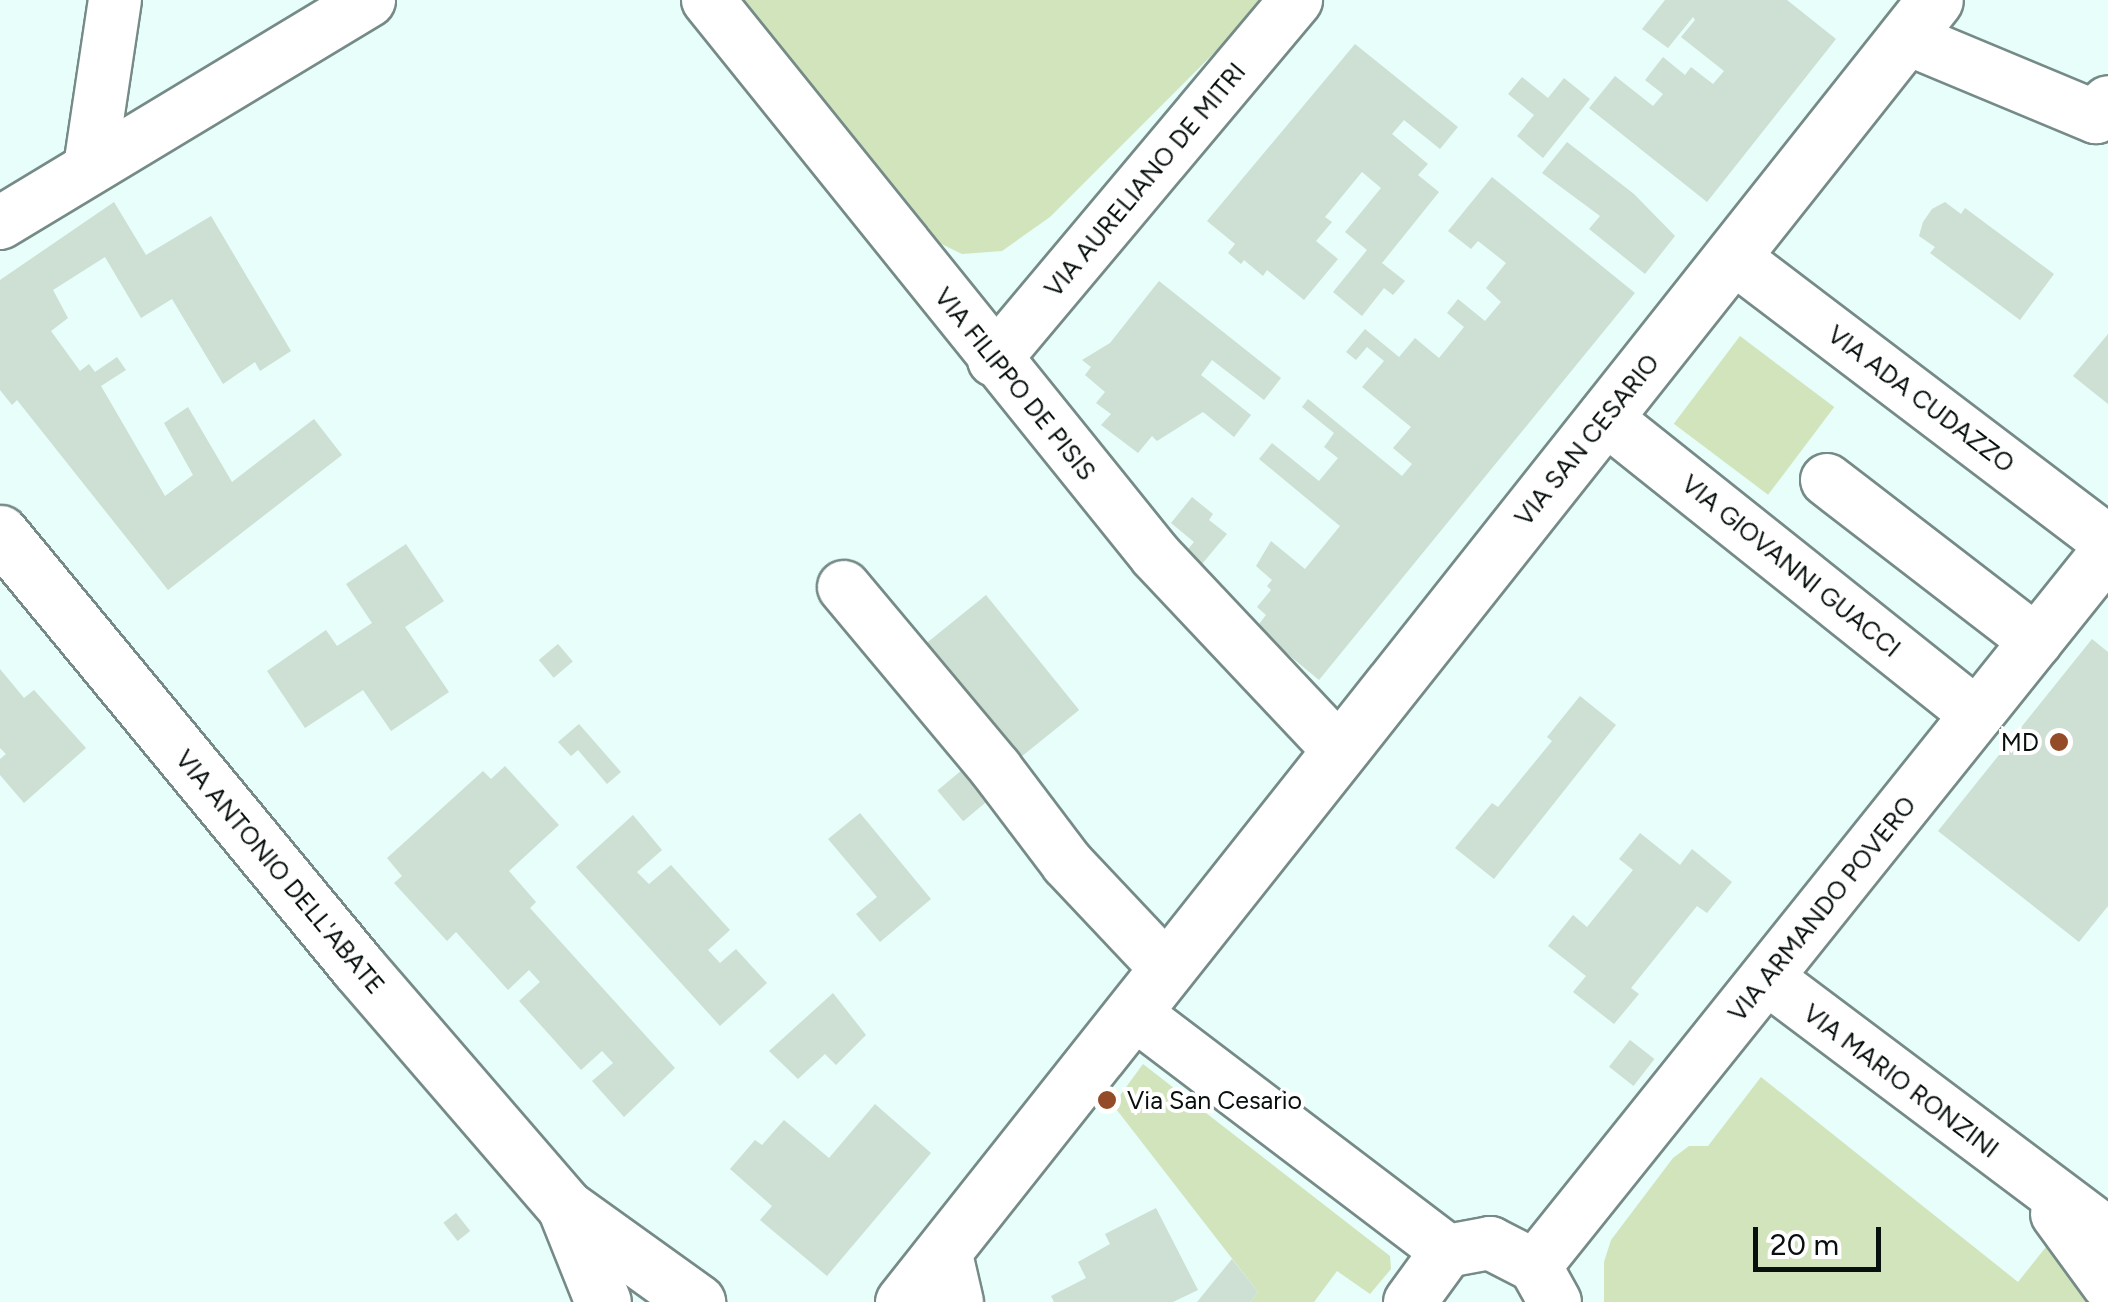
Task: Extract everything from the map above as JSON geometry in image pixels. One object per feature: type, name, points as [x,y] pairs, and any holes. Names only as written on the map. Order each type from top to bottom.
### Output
[{"type":"main road","name":"VIA SAN CESARIO","points":[[903,1302],[1733,257],[1916,13]]},
{"type":"main road","name":"VIA ANTONIO DELL'ABATE","points":[[0,533],[358,967],[564,1207],[692,1300]]},
{"type":"main road","name":"VIA ANTONIO DELL'ABATE","points":[[564,1207],[603,1302]]},
{"type":"street","points":[[90,167],[115,0]]},
{"type":"street","points":[[7,201],[90,167],[369,0]]},
{"type":"street","name":"VIA FILIPPO DE PISIS","points":[[708,0],[994,360],[1156,556],[1340,752]]},
{"type":"street","name":"VIA AURELIANO DE MITRI","points":[[994,360],[1296,0]]},
{"type":"street","points":[[1916,13],[2096,117],[2108,102]]},
{"type":"street","name":"VIA ADA CUDAZZO","points":[[1733,257],[2108,542]]},
{"type":"street","name":"VIA GIOVANNI GUACCI","points":[[1604,418],[1977,715]]},
{"type":"street","points":[[1827,480],[2036,641]]},
{"type":"street","name":"VIA ARMANDO POVERO","points":[[1545,1284],[1766,978],[2036,641],[2090,608],[2108,551]]},
{"type":"street","points":[[844,587],[996,768],[1067,864],[1168,970]]},
{"type":"street","name":"VIA MARIO RONZINI","points":[[1766,978],[2036,1184],[2108,1234]]},
{"type":"street","points":[[1134,1014],[1447,1251]]},
{"type":"street","name":"VIA MARIO RONZINI","points":[[2036,1184],[2108,1284]]},
{"type":"street","points":[[1410,1302],[1447,1251],[1490,1243],[1545,1284]]},
{"type":"street","points":[[945,1250],[957,1302]]},
{"type":"green space","points":[[733,0],[1267,0],[1050,217],[1002,251],[962,254],[925,236]]},
{"type":"green space","points":[[1740,336],[1834,407],[1768,495],[1674,424]]},
{"type":"green space","points":[[1143,1064],[1390,1256],[1391,1269],[1370,1294],[1337,1271],[1314,1302],[1250,1302],[1258,1292],[1113,1105]]},
{"type":"green space","points":[[1761,1077],[2018,1282],[2053,1238],[2099,1302],[1604,1302],[1604,1262],[1611,1240],[1673,1158],[1689,1146],[1708,1146]]},
{"type":"building","points":[[1665,0],[1787,0],[1836,39],[1707,202],[1589,108],[1615,76],[1653,106],[1663,94],[1645,80],[1663,57],[1685,75],[1691,67],[1713,84],[1724,71],[1681,37],[1695,20],[1693,17],[1668,48],[1642,29]]},
{"type":"building","points":[[1355,44],[1458,127],[1440,149],[1404,120],[1392,134],[1428,164],[1418,175],[1439,192],[1382,263],[1405,281],[1393,295],[1384,288],[1362,316],[1333,292],[1367,250],[1345,232],[1381,188],[1362,172],[1325,217],[1332,222],[1316,241],[1338,259],[1304,300],[1267,270],[1263,276],[1244,260],[1241,264],[1228,253],[1235,244],[1207,221]]},
{"type":"building","points":[[1522,77],[1548,98],[1564,78],[1590,99],[1543,158],[1517,136],[1534,115],[1508,94]]},
{"type":"building","points":[[1567,142],[1634,194],[1675,236],[1645,274],[1589,229],[1600,216],[1542,173]]},
{"type":"building","points":[[1492,177],[1635,293],[1319,680],[1256,628],[1266,615],[1257,607],[1271,590],[1267,586],[1272,580],[1256,566],[1271,541],[1305,569],[1340,526],[1259,459],[1272,443],[1319,481],[1338,458],[1324,447],[1334,433],[1302,407],[1308,399],[1402,476],[1412,464],[1393,448],[1411,427],[1362,387],[1384,361],[1367,347],[1356,360],[1346,352],[1365,329],[1399,357],[1415,338],[1439,358],[1464,327],[1447,313],[1458,299],[1485,321],[1501,302],[1486,288],[1506,263],[1478,241],[1471,249],[1448,231]]},
{"type":"building","points":[[114,202],[146,255],[211,216],[291,351],[260,371],[255,362],[223,384],[172,299],[141,318],[105,257],[53,290],[68,318],[51,331],[80,371],[89,364],[95,372],[117,357],[126,370],[101,386],[165,496],[193,475],[164,423],[188,407],[232,482],[314,419],[342,455],[168,590],[17,400],[12,405],[0,390],[0,280]]},
{"type":"building","points":[[1945,202],[1961,214],[1965,208],[2054,274],[2020,320],[1930,253],[1935,247],[1919,236],[1932,209]]},
{"type":"building","points":[[1159,281],[1281,378],[1264,400],[1212,360],[1201,375],[1251,415],[1234,437],[1203,412],[1157,441],[1152,436],[1138,453],[1101,425],[1111,414],[1096,403],[1105,392],[1085,375],[1091,367],[1082,360],[1110,343]]},
{"type":"building","points":[[2108,334],[2108,404],[2073,376]]},
{"type":"building","points":[[1192,497],[1213,514],[1209,520],[1227,534],[1192,576],[1176,564],[1194,542],[1171,523]]},
{"type":"building","points":[[406,544],[444,601],[405,627],[449,692],[391,731],[363,690],[305,728],[267,671],[326,630],[337,646],[372,623],[346,584]]},
{"type":"building","points":[[986,595],[1079,710],[1017,760],[924,645]]},
{"type":"building","name":"MD","points":[[2092,639],[2108,652],[2108,906],[2079,942],[1938,831]]},
{"type":"building","points":[[558,644],[573,662],[554,678],[539,660]]},
{"type":"building","points":[[0,669],[24,698],[34,690],[86,748],[24,803],[0,775],[0,759],[6,754],[0,748]]},
{"type":"building","points":[[1580,696],[1616,725],[1494,879],[1455,848],[1492,803],[1498,807],[1552,741],[1547,737]]},
{"type":"building","points":[[579,724],[621,772],[607,784],[578,750],[571,756],[558,742]]},
{"type":"building","points":[[505,766],[559,825],[509,871],[536,902],[530,908],[675,1068],[624,1117],[592,1081],[613,1063],[602,1051],[581,1070],[519,1001],[540,982],[529,970],[508,990],[456,932],[447,941],[394,883],[402,876],[387,858],[483,771],[491,779]]},
{"type":"building","points":[[962,770],[988,801],[963,821],[937,791]]},
{"type":"building","points":[[860,813],[931,899],[880,942],[856,914],[877,897],[828,839]]},
{"type":"building","points":[[633,815],[662,850],[637,872],[649,884],[671,865],[730,930],[708,950],[720,963],[736,949],[767,983],[720,1026],[576,867]]},
{"type":"building","points":[[1640,833],[1680,865],[1692,849],[1732,882],[1707,913],[1697,906],[1631,988],[1639,994],[1614,1024],[1573,992],[1586,976],[1548,946],[1573,915],[1587,927],[1633,870],[1619,859]]},
{"type":"building","points":[[833,993],[866,1035],[836,1065],[825,1054],[798,1079],[769,1051]]},
{"type":"building","points":[[1630,1040],[1654,1059],[1633,1086],[1609,1067]]},
{"type":"building","points":[[875,1104],[931,1153],[827,1276],[760,1220],[772,1206],[730,1169],[755,1140],[762,1145],[784,1120],[829,1158]]},
{"type":"building","points":[[1156,1208],[1198,1290],[1173,1302],[1054,1302],[1051,1296],[1086,1278],[1078,1262],[1110,1244],[1105,1234]]},
{"type":"building","points":[[456,1213],[470,1231],[458,1241],[443,1223]]},
{"type":"building","points":[[1232,1259],[1258,1292],[1250,1302],[1197,1302]]},
{"type":"place","name":"MD","points":[[2059,742]]},
{"type":"place","name":"Via San Cesario","points":[[1107,1100]]}]
